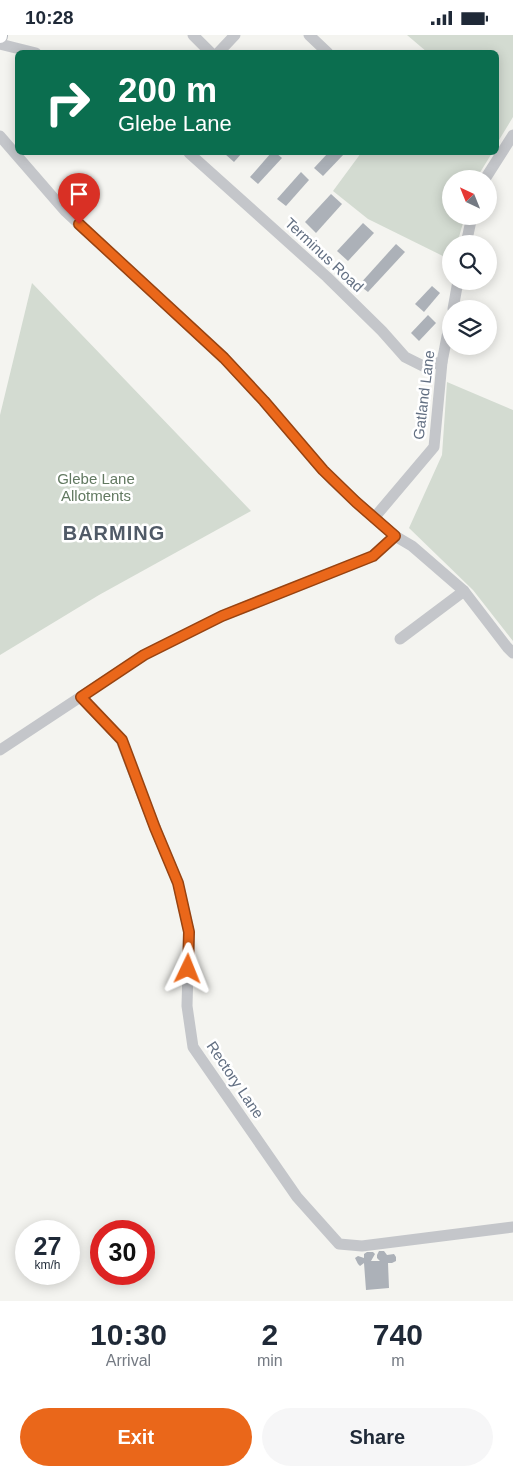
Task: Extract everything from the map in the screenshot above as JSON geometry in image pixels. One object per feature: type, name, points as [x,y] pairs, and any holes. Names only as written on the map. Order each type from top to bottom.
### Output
[{"type":"street","points":[[193,35],[208,50]]},
{"type":"street","points":[[221,50],[235,35]]},
{"type":"street","points":[[308,35],[325,50]]},
{"type":"street","points":[[0,44],[24,50]]},
{"type":"street","points":[[491,170],[513,135]]},
{"type":"street","points":[[0,136],[15,153]]},
{"type":"street","points":[[16,155],[65,211],[224,358],[264,401],[313,459],[374,518],[395,536],[412,546],[464,591],[513,653]]},
{"type":"street","name":"Terminus Road","points":[[192,155],[327,277],[382,331],[405,357],[423,366],[442,362]]},
{"type":"street","name":"Gatland Lane","points":[[374,518],[434,447],[443,355]]},
{"type":"street","points":[[0,750],[144,655],[222,616],[373,556],[395,536]]},
{"type":"street","points":[[400,639],[464,591]]},
{"type":"street","name":"Rectory Lane","points":[[81,697],[122,740],[178,883],[189,932],[188,1006],[194,1047],[297,1197],[340,1244],[362,1246],[513,1227]]},
{"type":"green space","points":[[407,35],[513,35],[513,117],[499,140],[499,50],[425,50]]},
{"type":"green space","points":[[360,155],[491,155],[482,170],[442,170],[442,225],[462,225],[460,235],[442,235],[442,256],[368,219],[333,191]]},
{"type":"green space","name":"Glebe Lane Allotments","points":[[32,283],[251,511],[99,595],[0,655],[0,415]]},
{"type":"green space","points":[[447,382],[513,410],[513,641],[473,590],[409,528],[442,455]]},
{"type":"building","points":[[226,155],[240,155],[234,162]]},
{"type":"building","points":[[269,155],[278,155],[282,158],[258,184],[250,177]]},
{"type":"building","points":[[326,155],[343,155],[323,176],[314,168]]},
{"type":"building","points":[[301,172],[309,180],[286,206],[277,199]]},
{"type":"building","points":[[331,194],[342,204],[316,233],[305,222]]},
{"type":"building","points":[[363,223],[374,233],[348,261],[337,251]]},
{"type":"building","points":[[396,244],[405,252],[368,292],[359,285]]},
{"type":"building","points":[[432,286],[440,293],[424,312],[415,304]]},
{"type":"building","points":[[428,315],[436,323],[419,341],[411,333]]},
{"type":"building","points":[[379,1251],[384,1251],[387,1255],[394,1254],[396,1257],[396,1261],[388,1263],[389,1288],[366,1290],[364,1263],[360,1266],[355,1258],[358,1256],[364,1258],[364,1254],[367,1252],[373,1252],[375,1254],[371,1261],[380,1261],[377,1258]]},
{"type":"district","name":"BARMING","points":[[114,533]]},
{"type":"route","points":[[79,224],[224,358],[333,481],[395,536],[373,556],[222,616],[144,655],[81,697],[122,740],[138,785],[178,883],[189,932],[188,969]]}]
